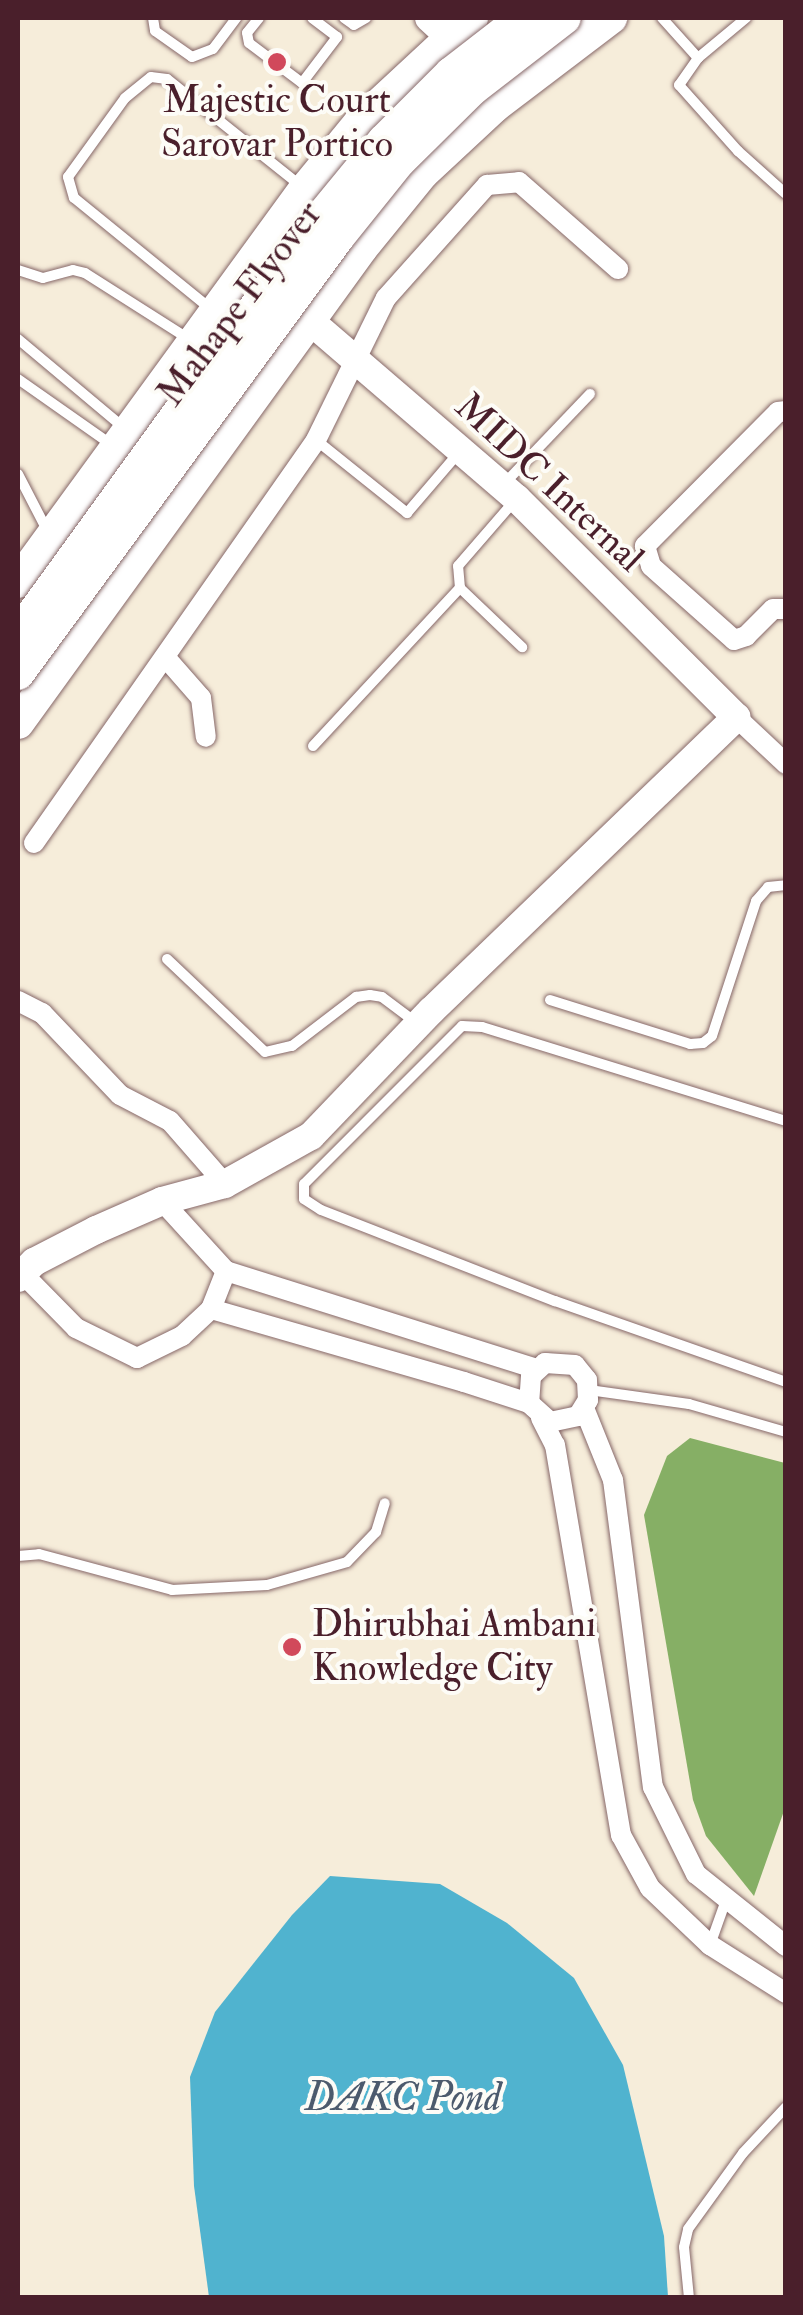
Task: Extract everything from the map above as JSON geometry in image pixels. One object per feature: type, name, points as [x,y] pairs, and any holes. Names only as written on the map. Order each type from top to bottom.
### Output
[{"type":"main road","name":"Mahape Flyover","points":[[18,634],[320,218],[384,140],[452,73],[522,18]]},
{"type":"main road","name":"Mahape Flyover","points":[[18,674],[338,238],[400,161],[474,89],[566,18]]},
{"type":"main road","points":[[18,724],[423,173],[513,92],[611,18]]},
{"type":"main road","points":[[18,582],[305,189],[360,122],[457,22]]},
{"type":"street","points":[[457,22],[513,92]]},
{"type":"street","points":[[34,843],[316,440],[386,298],[486,185],[518,182],[618,269]]},
{"type":"street","name":"MIDC Internal","points":[[246,273],[312,320],[510,492],[786,764]]},
{"type":"street","points":[[786,411],[778,412],[645,546],[651,566],[734,640],[746,636],[774,609],[786,609]]},
{"type":"street","points":[[166,658],[201,698],[206,737]]},
{"type":"street","points":[[226,1272],[211,1309],[182,1336],[137,1358],[76,1328],[20,1276],[34,1262],[162,1201],[224,1184],[311,1136],[419,1024],[736,717]]},
{"type":"street","points":[[18,1001],[42,1013],[88,1058],[104,1083],[170,1122],[224,1184]]},
{"type":"street","points":[[162,1201],[226,1272],[537,1369],[565,1361],[582,1371],[612,1480],[652,1787],[696,1874],[786,1946]]},
{"type":"street","points":[[211,1309],[569,1420],[587,1399]]},
{"type":"street","points":[[537,1369],[528,1385],[535,1411],[556,1444],[621,1835],[650,1888],[710,1945],[786,1993]]},
{"type":"lane","points":[[152,18],[155,32],[192,57],[213,49],[236,18]]},
{"type":"lane","points":[[259,18],[247,33],[249,43],[302,83],[337,37],[312,18]]},
{"type":"lane","points":[[344,18],[354,24],[366,18]]},
{"type":"lane","points":[[662,18],[698,58]]},
{"type":"lane","points":[[746,18],[698,58],[679,86],[738,150],[786,194]]},
{"type":"lane","points":[[216,314],[82,206],[69,191],[68,177],[125,98],[152,77],[166,79],[305,189]]},
{"type":"lane","points":[[18,270],[42,278],[73,270],[85,273],[194,343]]},
{"type":"lane","points":[[18,339],[123,440]]},
{"type":"lane","points":[[18,378],[123,440]]},
{"type":"lane","points":[[522,647],[460,588],[458,566],[510,492],[590,394]]},
{"type":"lane","points":[[316,440],[407,513],[461,450]]},
{"type":"lane","points":[[18,474],[51,537]]},
{"type":"lane","points":[[313,746],[460,588]]},
{"type":"lane","points":[[550,1000],[690,1044],[703,1043],[712,1036],[756,902],[768,887],[786,885]]},
{"type":"lane","points":[[167,958],[265,1052],[292,1046],[356,998],[370,994],[382,997],[419,1024]]},
{"type":"lane","points":[[786,1121],[482,1027],[462,1026],[304,1184],[304,1199],[321,1210],[555,1302],[786,1382]]},
{"type":"lane","points":[[587,1399],[688,1404],[786,1432]]},
{"type":"lane","points":[[18,1556],[39,1554],[172,1590],[267,1585],[347,1562],[376,1532],[385,1503]]},
{"type":"lane","points":[[710,1945],[726,1899]]},
{"type":"lane","points":[[690,2298],[684,2247],[688,2229],[704,2201],[786,2107]]},
{"type":"green space","points":[[690,1438],[785,1463],[785,1808],[754,1896],[706,1836],[693,1800],[644,1515],[667,1456]]},
{"type":"water","name":"DAKC Pond","points":[[330,1876],[440,1884],[507,1923],[574,1978],[623,2065],[664,2236],[668,2297],[209,2297],[194,2186],[190,2077],[215,2012],[292,1915]]},
{"type":"place","name":"Majestic Court Sarovar Portico","points":[[277,62]]},
{"type":"place","name":"Dhirubhai Ambani Knowledge City","points":[[292,1647]]}]
